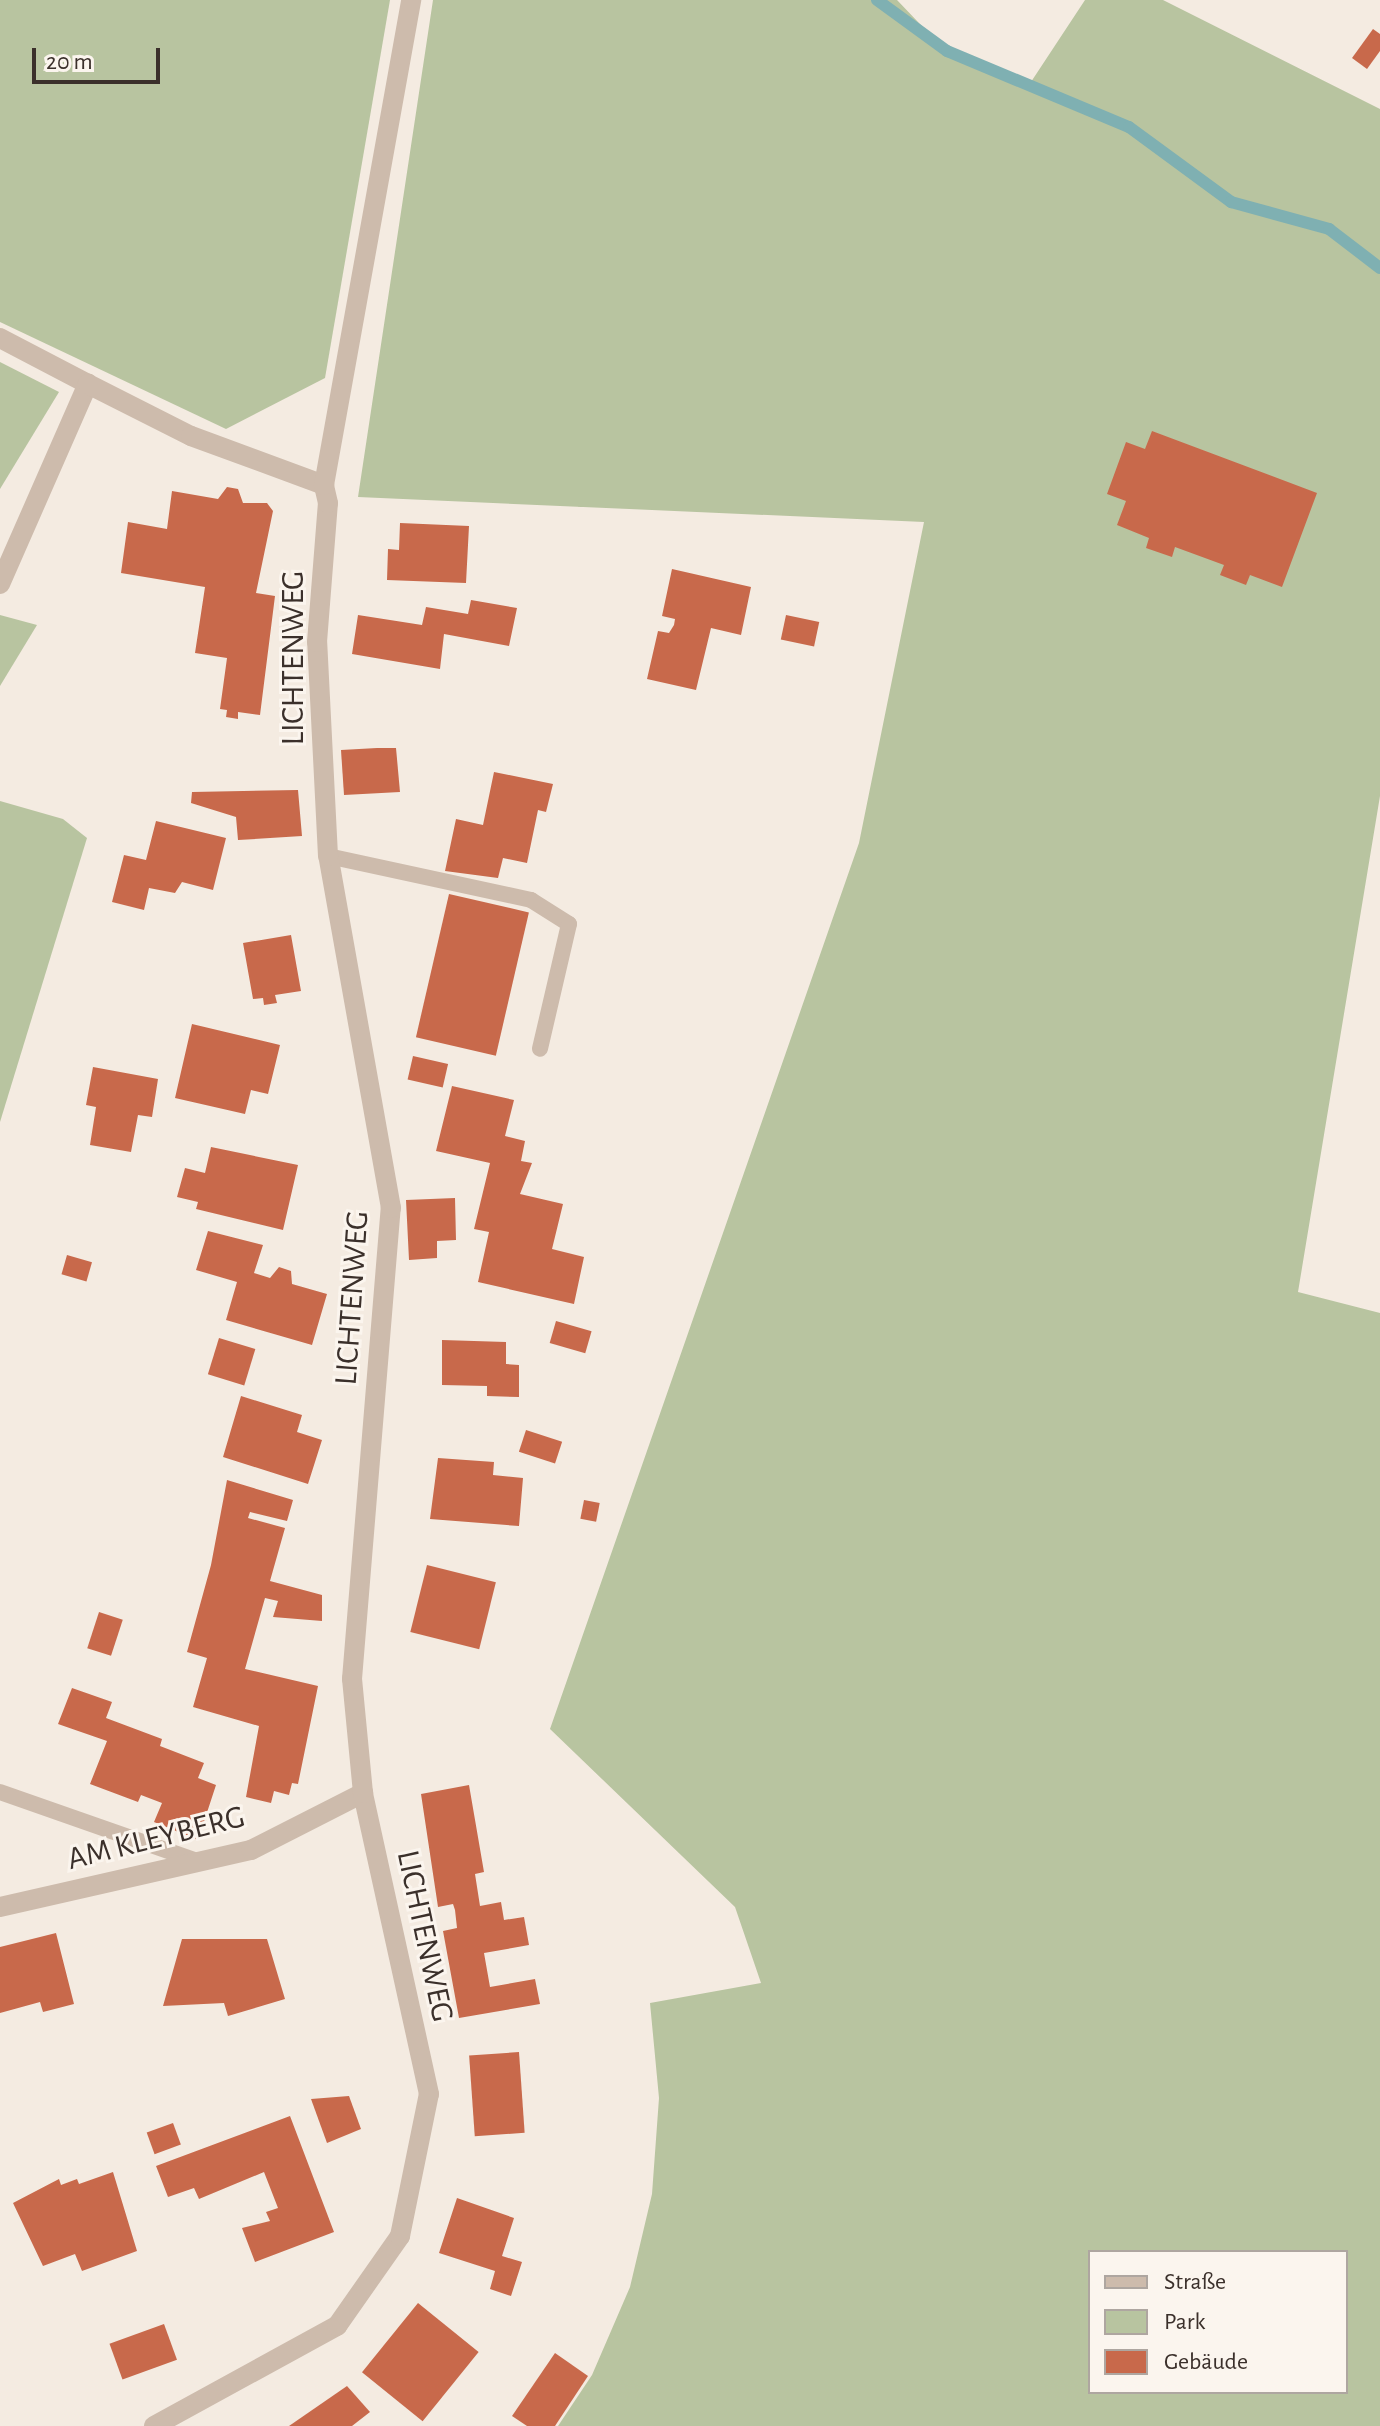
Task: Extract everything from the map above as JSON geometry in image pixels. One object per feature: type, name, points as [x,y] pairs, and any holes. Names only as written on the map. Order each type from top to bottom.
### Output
[{"type":"street","name":"LICHTENWEG","points":[[154,2426],[337,2326],[400,2236],[429,2094],[363,1793],[352,1679],[391,1208],[328,856],[317,642],[328,503],[324,485],[411,0]]},
{"type":"street","points":[[0,338],[191,436],[324,485]]},
{"type":"street","points":[[0,584],[88,384]]},
{"type":"street","name":"AM KLEYBERG","points":[[0,1907],[194,1860],[251,1850],[363,1793]]},
{"type":"lane","points":[[328,856],[531,900],[569,924],[540,1049]]},
{"type":"lane","points":[[0,1792],[194,1860]]},
{"type":"green space","points":[[0,0],[390,0],[325,378],[226,429],[0,322]]},
{"type":"green space","points":[[433,0],[897,0],[939,44],[1027,88],[1085,0],[1163,0],[1380,109],[1380,796],[1298,1292],[1380,1313],[1380,2426],[558,2426],[592,2375],[630,2287],[652,2194],[659,2098],[650,2003],[761,1983],[735,1907],[550,1729],[859,843],[924,522],[358,497]]},
{"type":"green space","points":[[0,362],[59,392],[0,489]]},
{"type":"green space","points":[[0,615],[37,625],[0,686]]},
{"type":"green space","points":[[0,801],[63,819],[87,838],[0,1122]]},
{"type":"building","points":[[1373,29],[1380,34],[1380,51],[1367,69],[1352,58]]},
{"type":"building","points":[[1152,431],[1317,493],[1282,587],[1250,575],[1246,585],[1220,575],[1224,565],[1175,547],[1172,557],[1146,548],[1149,538],[1117,525],[1126,501],[1107,494],[1126,442],[1145,449]]},
{"type":"building","points":[[227,487],[238,489],[243,503],[267,503],[273,511],[256,593],[275,596],[260,715],[238,712],[238,719],[226,717],[227,710],[220,709],[227,658],[195,653],[205,587],[121,573],[128,522],[167,529],[172,491],[218,499]]},
{"type":"building","points":[[400,523],[469,526],[466,583],[387,580],[388,549],[399,550]]},
{"type":"building","points":[[672,569],[751,587],[741,635],[711,628],[696,690],[647,679],[658,631],[669,633],[674,625],[675,619],[662,616]]},
{"type":"building","points":[[471,600],[517,608],[509,646],[444,634],[440,669],[352,654],[358,615],[422,625],[426,607],[468,614]]},
{"type":"building","points":[[786,615],[819,622],[814,647],[781,639]]},
{"type":"building","points":[[396,748],[400,792],[344,795],[341,750]]},
{"type":"building","points":[[494,772],[553,784],[546,812],[538,810],[527,863],[503,858],[498,878],[445,871],[456,819],[483,825]]},
{"type":"building","points":[[298,790],[302,836],[238,840],[236,817],[191,803],[192,792]]},
{"type":"building","points":[[156,821],[226,838],[213,890],[182,882],[175,893],[149,888],[144,910],[112,902],[124,855],[146,860]]},
{"type":"building","points":[[449,894],[529,912],[496,1056],[416,1037]]},
{"type":"building","points":[[291,935],[301,991],[275,995],[277,1003],[264,1005],[263,998],[253,999],[243,943]]},
{"type":"building","points":[[192,1024],[280,1045],[268,1094],[251,1090],[245,1114],[175,1098]]},
{"type":"building","points":[[413,1056],[448,1064],[443,1087],[408,1079]]},
{"type":"building","points":[[93,1067],[158,1079],[152,1117],[138,1115],[131,1152],[90,1145],[96,1107],[86,1105]]},
{"type":"building","points":[[452,1086],[514,1100],[505,1136],[525,1141],[521,1161],[532,1163],[520,1194],[563,1204],[552,1249],[584,1257],[574,1304],[478,1282],[489,1232],[474,1229],[490,1163],[436,1151]]},
{"type":"building","points":[[211,1147],[298,1165],[283,1230],[196,1209],[198,1202],[177,1197],[185,1168],[205,1173]]},
{"type":"building","points":[[455,1198],[456,1240],[437,1241],[437,1258],[409,1260],[406,1200]]},
{"type":"building","points":[[208,1231],[263,1245],[254,1273],[270,1278],[279,1267],[291,1271],[292,1284],[327,1294],[312,1345],[226,1320],[237,1282],[196,1270]]},
{"type":"building","points":[[67,1255],[92,1262],[86,1281],[61,1274]]},
{"type":"building","points":[[556,1321],[592,1331],[585,1353],[550,1343]]},
{"type":"building","points":[[219,1338],[255,1349],[244,1385],[208,1374]]},
{"type":"building","points":[[442,1340],[506,1342],[506,1364],[519,1365],[519,1397],[487,1396],[487,1386],[442,1385]]},
{"type":"building","points":[[241,1396],[302,1415],[297,1432],[322,1440],[308,1484],[223,1457]]},
{"type":"building","points":[[526,1430],[562,1442],[555,1464],[519,1452]]},
{"type":"building","points":[[438,1458],[494,1462],[493,1475],[523,1478],[519,1526],[430,1519]]},
{"type":"building","points":[[227,1480],[293,1500],[287,1521],[250,1512],[248,1518],[285,1528],[270,1581],[322,1595],[322,1621],[273,1617],[278,1601],[265,1598],[245,1669],[318,1686],[298,1784],[292,1783],[289,1795],[274,1791],[271,1803],[246,1797],[259,1726],[193,1707],[207,1658],[187,1652],[211,1565]]},
{"type":"building","points":[[584,1500],[600,1503],[596,1522],[580,1519]]},
{"type":"building","points":[[427,1565],[496,1582],[479,1649],[410,1632]]},
{"type":"building","points":[[99,1612],[123,1620],[111,1656],[87,1648]]},
{"type":"building","points":[[72,1688],[112,1702],[106,1718],[162,1739],[160,1746],[204,1763],[198,1778],[216,1785],[198,1840],[154,1822],[162,1803],[141,1795],[138,1802],[90,1784],[107,1741],[58,1724]]},
{"type":"building","points":[[469,1785],[484,1872],[475,1874],[480,1906],[501,1902],[504,1920],[524,1917],[529,1945],[484,1953],[490,1987],[535,1979],[540,2004],[459,2018],[443,1931],[457,1928],[455,1910],[453,1904],[438,1907],[421,1794]]},
{"type":"building","points":[[56,1933],[74,2004],[43,2012],[40,2002],[0,2013],[0,1947]]},
{"type":"building","points":[[182,1939],[267,1939],[285,1999],[228,2016],[224,2003],[163,2006]]},
{"type":"building","points":[[519,2052],[525,2133],[475,2136],[469,2055]]},
{"type":"building","points":[[349,2096],[361,2129],[327,2143],[311,2099]]},
{"type":"building","points":[[290,2116],[334,2232],[255,2262],[242,2228],[270,2221],[266,2212],[278,2208],[264,2172],[199,2199],[194,2188],[168,2197],[156,2166]]},
{"type":"building","points":[[173,2123],[181,2145],[155,2154],[147,2133]]},
{"type":"building","points":[[113,2172],[137,2251],[82,2271],[75,2254],[43,2266],[13,2203],[59,2179],[61,2185],[77,2179],[79,2184]]},
{"type":"building","points":[[457,2198],[514,2218],[502,2256],[522,2262],[511,2296],[490,2289],[495,2271],[439,2253]]},
{"type":"building","points":[[418,2303],[479,2352],[423,2421],[362,2372]]},
{"type":"building","points":[[164,2324],[177,2360],[122,2380],[109,2344]]},
{"type":"building","points":[[555,2353],[588,2376],[555,2426],[527,2426],[512,2416]]},
{"type":"building","points":[[347,2386],[370,2412],[352,2426],[289,2426]]},
{"type":"waterway","points":[[877,0],[947,51],[1129,127],[1231,202],[1329,229],[1380,268]]}]
